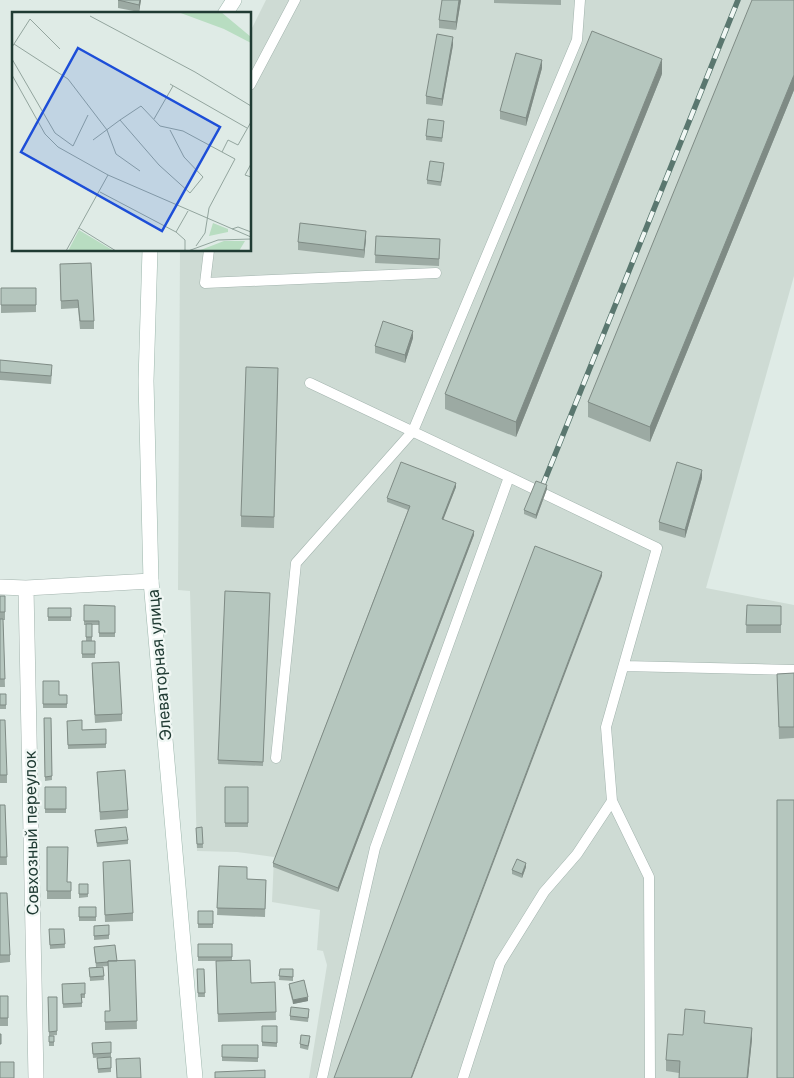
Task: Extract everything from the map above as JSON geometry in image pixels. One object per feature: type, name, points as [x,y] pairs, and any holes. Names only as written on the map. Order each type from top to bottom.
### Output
[{"type":"street","points":[[226,12],[234,0]]},
{"type":"street","name":"Элеваторная улица","points":[[150,251],[146,381],[151,581],[194,1078]]},
{"type":"street","points":[[0,587],[26,588],[151,581]]},
{"type":"street","name":"Совхозный переулок","points":[[26,588],[36,1078]]},
{"type":"lane","points":[[251,83],[295,0]]},
{"type":"lane","points":[[276,758],[296,563],[413,431],[577,40],[580,0]]},
{"type":"lane","points":[[209,251],[205,283],[436,273]]},
{"type":"lane","points":[[310,383],[657,548],[606,727],[612,801],[649,877],[650,1078]]},
{"type":"lane","points":[[322,1078],[375,848],[508,477]]},
{"type":"lane","points":[[624,666],[794,670]]},
{"type":"lane","points":[[463,1078],[500,963],[544,892],[577,854],[612,801]]},
{"type":"shaded area","points":[[266,0],[794,0],[794,276],[706,588],[794,605],[794,1078],[309,1078],[327,965],[323,951],[317,950],[320,910],[272,902],[274,857],[237,852],[197,851],[190,591],[178,590],[180,251],[251,251],[251,30]]},
{"type":"building","points":[[118,0],[140,0],[139,5]]},
{"type":"building","points":[[442,0],[459,0],[456,22],[439,20]]},
{"type":"building","points":[[752,0],[794,0],[794,75],[650,427],[588,402]]},
{"type":"building","points":[[592,31],[662,59],[516,422],[445,394]]},
{"type":"building","points":[[437,34],[453,37],[442,99],[426,96]]},
{"type":"building","points":[[516,53],[542,60],[526,118],[500,111]]},
{"type":"building","points":[[428,119],[444,121],[442,138],[426,136]]},
{"type":"building","points":[[430,161],[444,163],[441,182],[427,180]]},
{"type":"building","points":[[300,223],[366,231],[364,250],[298,242]]},
{"type":"building","points":[[376,236],[440,239],[439,259],[375,255]]},
{"type":"building","points":[[91,263],[94,321],[80,321],[78,300],[61,301],[60,264]]},
{"type":"building","points":[[1,288],[36,288],[36,305],[1,305]]},
{"type":"building","points":[[383,321],[413,331],[405,355],[375,346]]},
{"type":"building","points":[[0,360],[52,365],[51,376],[0,372]]},
{"type":"building","points":[[246,367],[278,368],[274,517],[241,516]]},
{"type":"building","points":[[401,462],[456,483],[442,519],[474,531],[338,888],[273,863],[410,506],[387,498]]},
{"type":"building","points":[[677,462],[702,470],[685,530],[659,522]]},
{"type":"building","points":[[536,481],[547,485],[536,515],[524,510]]},
{"type":"building","points":[[535,546],[602,572],[411,1078],[334,1078]]},
{"type":"building","points":[[225,591],[270,593],[263,762],[218,760]]},
{"type":"building","points":[[0,596],[5,596],[5,612],[0,612]]},
{"type":"building","points":[[84,605],[115,606],[115,633],[99,633],[99,621],[84,621]]},
{"type":"building","points":[[747,605],[781,606],[781,625],[746,625]]},
{"type":"building","points":[[48,608],[71,608],[71,617],[48,617]]},
{"type":"building","points":[[0,619],[3,619],[5,679],[0,679]]},
{"type":"building","points":[[86,624],[92,624],[92,637],[86,637]]},
{"type":"building","points":[[82,641],[95,641],[95,654],[82,654]]},
{"type":"building","points":[[119,662],[122,714],[95,715],[92,663]]},
{"type":"building","points":[[794,673],[794,727],[779,727],[777,674]]},
{"type":"building","points":[[43,681],[59,681],[59,695],[67,695],[67,704],[43,704]]},
{"type":"building","points":[[0,694],[6,694],[6,705],[0,705]]},
{"type":"building","points":[[44,718],[51,718],[52,776],[45,777]]},
{"type":"building","points":[[0,720],[5,720],[7,775],[0,775]]},
{"type":"building","points":[[82,720],[82,730],[106,729],[106,744],[68,745],[67,721]]},
{"type":"building","points":[[125,770],[128,810],[100,812],[97,772]]},
{"type":"building","points":[[45,787],[66,787],[66,809],[45,809]]},
{"type":"building","points":[[225,787],[248,787],[248,823],[225,823]]},
{"type":"building","points":[[777,800],[794,800],[794,1078],[777,1078]]},
{"type":"building","points":[[0,805],[5,805],[7,857],[0,857]]},
{"type":"building","points":[[126,827],[128,840],[97,843],[95,830]]},
{"type":"building","points":[[202,827],[203,844],[197,844],[196,828]]},
{"type":"building","points":[[47,847],[68,847],[67,882],[71,882],[71,891],[47,891]]},
{"type":"building","points":[[517,859],[526,863],[522,874],[512,870]]},
{"type":"building","points":[[130,860],[133,913],[105,915],[103,862]]},
{"type":"building","points":[[219,866],[247,867],[247,879],[266,880],[265,909],[217,908]]},
{"type":"building","points":[[79,884],[88,884],[88,894],[79,894]]},
{"type":"building","points":[[0,893],[7,893],[10,955],[0,955]]},
{"type":"building","points":[[79,907],[96,907],[96,917],[79,917]]},
{"type":"building","points":[[198,911],[213,911],[213,924],[198,924]]},
{"type":"building","points":[[109,925],[109,935],[94,936],[94,926]]},
{"type":"building","points":[[49,929],[64,929],[65,944],[50,945]]},
{"type":"building","points":[[198,944],[232,944],[232,957],[198,957]]},
{"type":"building","points":[[115,945],[117,961],[96,963],[94,947]]},
{"type":"building","points":[[135,960],[137,1021],[105,1022],[105,1011],[110,1011],[108,961]]},
{"type":"building","points":[[250,960],[251,983],[275,982],[276,1012],[218,1014],[216,961]]},
{"type":"building","points":[[103,967],[104,976],[90,977],[89,968]]},
{"type":"building","points":[[197,969],[204,969],[205,993],[198,993]]},
{"type":"building","points":[[280,969],[293,969],[293,977],[279,976]]},
{"type":"building","points":[[304,980],[308,997],[293,1000],[289,984]]},
{"type":"building","points":[[85,983],[85,994],[81,994],[82,1003],[63,1004],[62,984]]},
{"type":"building","points":[[0,996],[8,996],[8,1018],[0,1018]]},
{"type":"building","points":[[48,997],[57,997],[57,1031],[49,1032]]},
{"type":"building","points":[[291,1007],[309,1009],[308,1018],[290,1016]]},
{"type":"building","points":[[685,1009],[705,1011],[704,1023],[752,1028],[747,1078],[679,1078],[680,1061],[666,1060],[668,1034],[683,1035]]},
{"type":"building","points":[[262,1026],[277,1026],[277,1043],[262,1042]]},
{"type":"building","points":[[301,1035],[310,1036],[308,1046],[300,1044]]},
{"type":"building","points":[[49,1036],[54,1036],[54,1042],[49,1042]]},
{"type":"building","points":[[111,1042],[111,1053],[93,1054],[92,1043]]},
{"type":"building","points":[[222,1045],[258,1045],[258,1058],[222,1057]]},
{"type":"building","points":[[111,1057],[111,1068],[98,1069],[97,1058]]},
{"type":"building","points":[[140,1058],[141,1078],[117,1078],[116,1059]]},
{"type":"building","points":[[0,1062],[14,1062],[14,1078],[0,1078]]},
{"type":"building","points":[[265,1070],[265,1078],[215,1078],[215,1072]]},
{"type":"railway","points":[[542,487],[738,0]]}]
